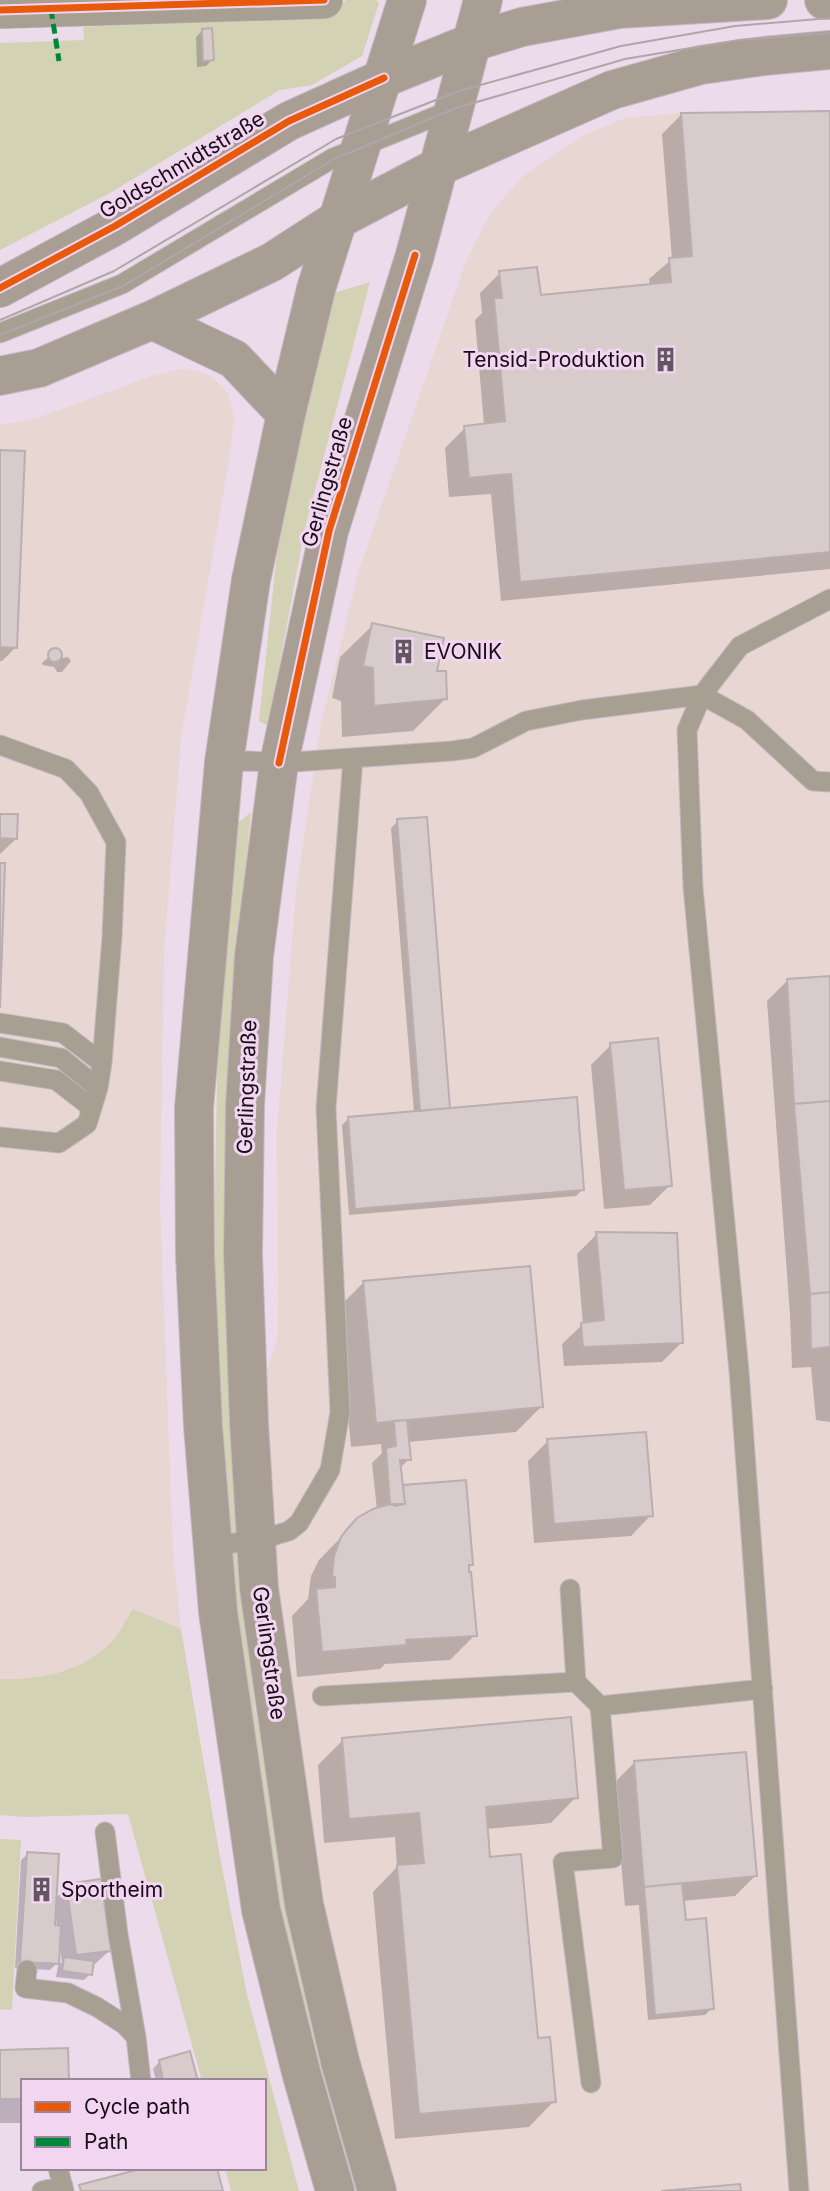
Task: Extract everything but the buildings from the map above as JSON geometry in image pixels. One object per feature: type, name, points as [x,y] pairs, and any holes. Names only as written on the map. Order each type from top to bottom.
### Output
[{"type":"main road","name":"Gerlingstraße","points":[[335,2191],[301,2071],[261,1910],[218,1612],[203,1426],[195,1268],[194,1108],[224,762],[251,580],[316,289],[407,0]]},
{"type":"main road","name":"Gerlingstraße","points":[[377,2191],[340,2061],[304,1904],[259,1588],[243,1254],[245,1105],[254,956],[279,763],[329,531],[412,265],[483,0]]},
{"type":"main road","name":"Goldschmidtstraße","points":[[0,288],[116,226],[289,121],[473,41],[619,4],[768,0]]},
{"type":"main road","points":[[824,0],[830,0]]},
{"type":"main road","points":[[0,376],[39,368],[152,320],[272,262],[337,220],[440,166],[612,90],[701,65],[830,50]]},
{"type":"main road","points":[[152,320],[234,359],[286,414]]},
{"type":"street","points":[[21,6],[324,0]]},
{"type":"lane","points":[[0,333],[122,284],[334,158],[456,108]]},
{"type":"lane","points":[[799,2191],[739,1371],[693,887],[687,730],[702,695],[740,646],[830,599]]},
{"type":"lane","points":[[224,762],[279,763],[473,748],[526,721],[582,710],[702,695],[747,720],[813,780],[830,782]]},
{"type":"lane","points":[[0,746],[66,769],[89,793],[116,842],[102,1063],[87,1124],[59,1143],[0,1137]]},
{"type":"lane","points":[[212,1545],[256,1541],[289,1531],[299,1523],[330,1470],[340,1412],[326,1108],[354,758]]},
{"type":"lane","points":[[0,1023],[63,1033],[102,1063]]},
{"type":"lane","points":[[0,1048],[61,1058],[97,1088]]},
{"type":"lane","points":[[0,1070],[56,1080],[92,1108]]},
{"type":"lane","points":[[570,1589],[576,1682],[600,1706],[613,1858],[563,1862],[591,2083]]},
{"type":"lane","points":[[322,1696],[576,1682]]},
{"type":"lane","points":[[600,1706],[763,1689]]},
{"type":"lane","points":[[105,1832],[141,2079]]},
{"type":"lane","points":[[27,1970],[25,1988],[68,1993],[125,2025],[136,2037]]},
{"type":"lane","points":[[42,2191],[62,2182]]},
{"type":"shaded area","points":[[830,111],[830,2191],[377,2191],[340,2060],[250,1424],[278,1336],[277,1131],[296,891],[321,723],[359,570],[465,264],[490,213],[522,177],[583,135],[626,118],[681,113]]},
{"type":"shaded area","points":[[185,368],[210,375],[228,393],[234,417],[231,449],[181,738],[164,953],[160,1203],[173,1551],[181,1629],[120,1682],[0,1727],[0,425],[40,417],[152,376]]},
{"type":"green space","points":[[346,0],[376,0],[379,3],[362,56],[312,85],[280,90],[110,193],[0,250],[0,43],[84,40],[83,27],[333,11]]},
{"type":"green space","points":[[370,282],[305,528],[268,726],[259,721],[279,535],[299,418],[334,293]]},
{"type":"green space","points":[[251,812],[236,966],[245,1583],[255,1706],[287,1908],[374,2191],[341,2191],[279,1906],[230,1590],[214,1257],[219,964],[233,827]]},
{"type":"green space","points":[[133,1609],[181,1629],[219,1852],[247,1994],[299,2191],[231,2191],[226,2170],[266,2170],[266,2079],[201,2079],[128,1814],[25,1817],[0,1815],[0,1679],[46,1676],[74,1667],[100,1652],[118,1634]]},
{"type":"green space","points":[[0,1839],[21,1840],[12,2010],[0,2009]]},
{"type":"tram line","points":[[0,320],[114,271],[336,139],[459,91],[621,46],[735,26],[830,18]]},
{"type":"tram line","points":[[0,335],[123,286],[334,159],[456,108],[625,59],[739,40],[830,33]]},
{"type":"marked path","points":[[51,9],[59,61]]},
{"type":"cycle path","points":[[0,10],[324,0]]},
{"type":"cycle path","points":[[0,288],[115,226],[289,121],[384,78]]},
{"type":"cycle path","points":[[279,763],[329,531],[415,255]]},
{"type":"place","name":"Tensid-Produktion","points":[[665,360]]},
{"type":"place","name":"EVONIK","points":[[404,652]]},
{"type":"place","name":"Sportheim","points":[[41,1890]]}]
